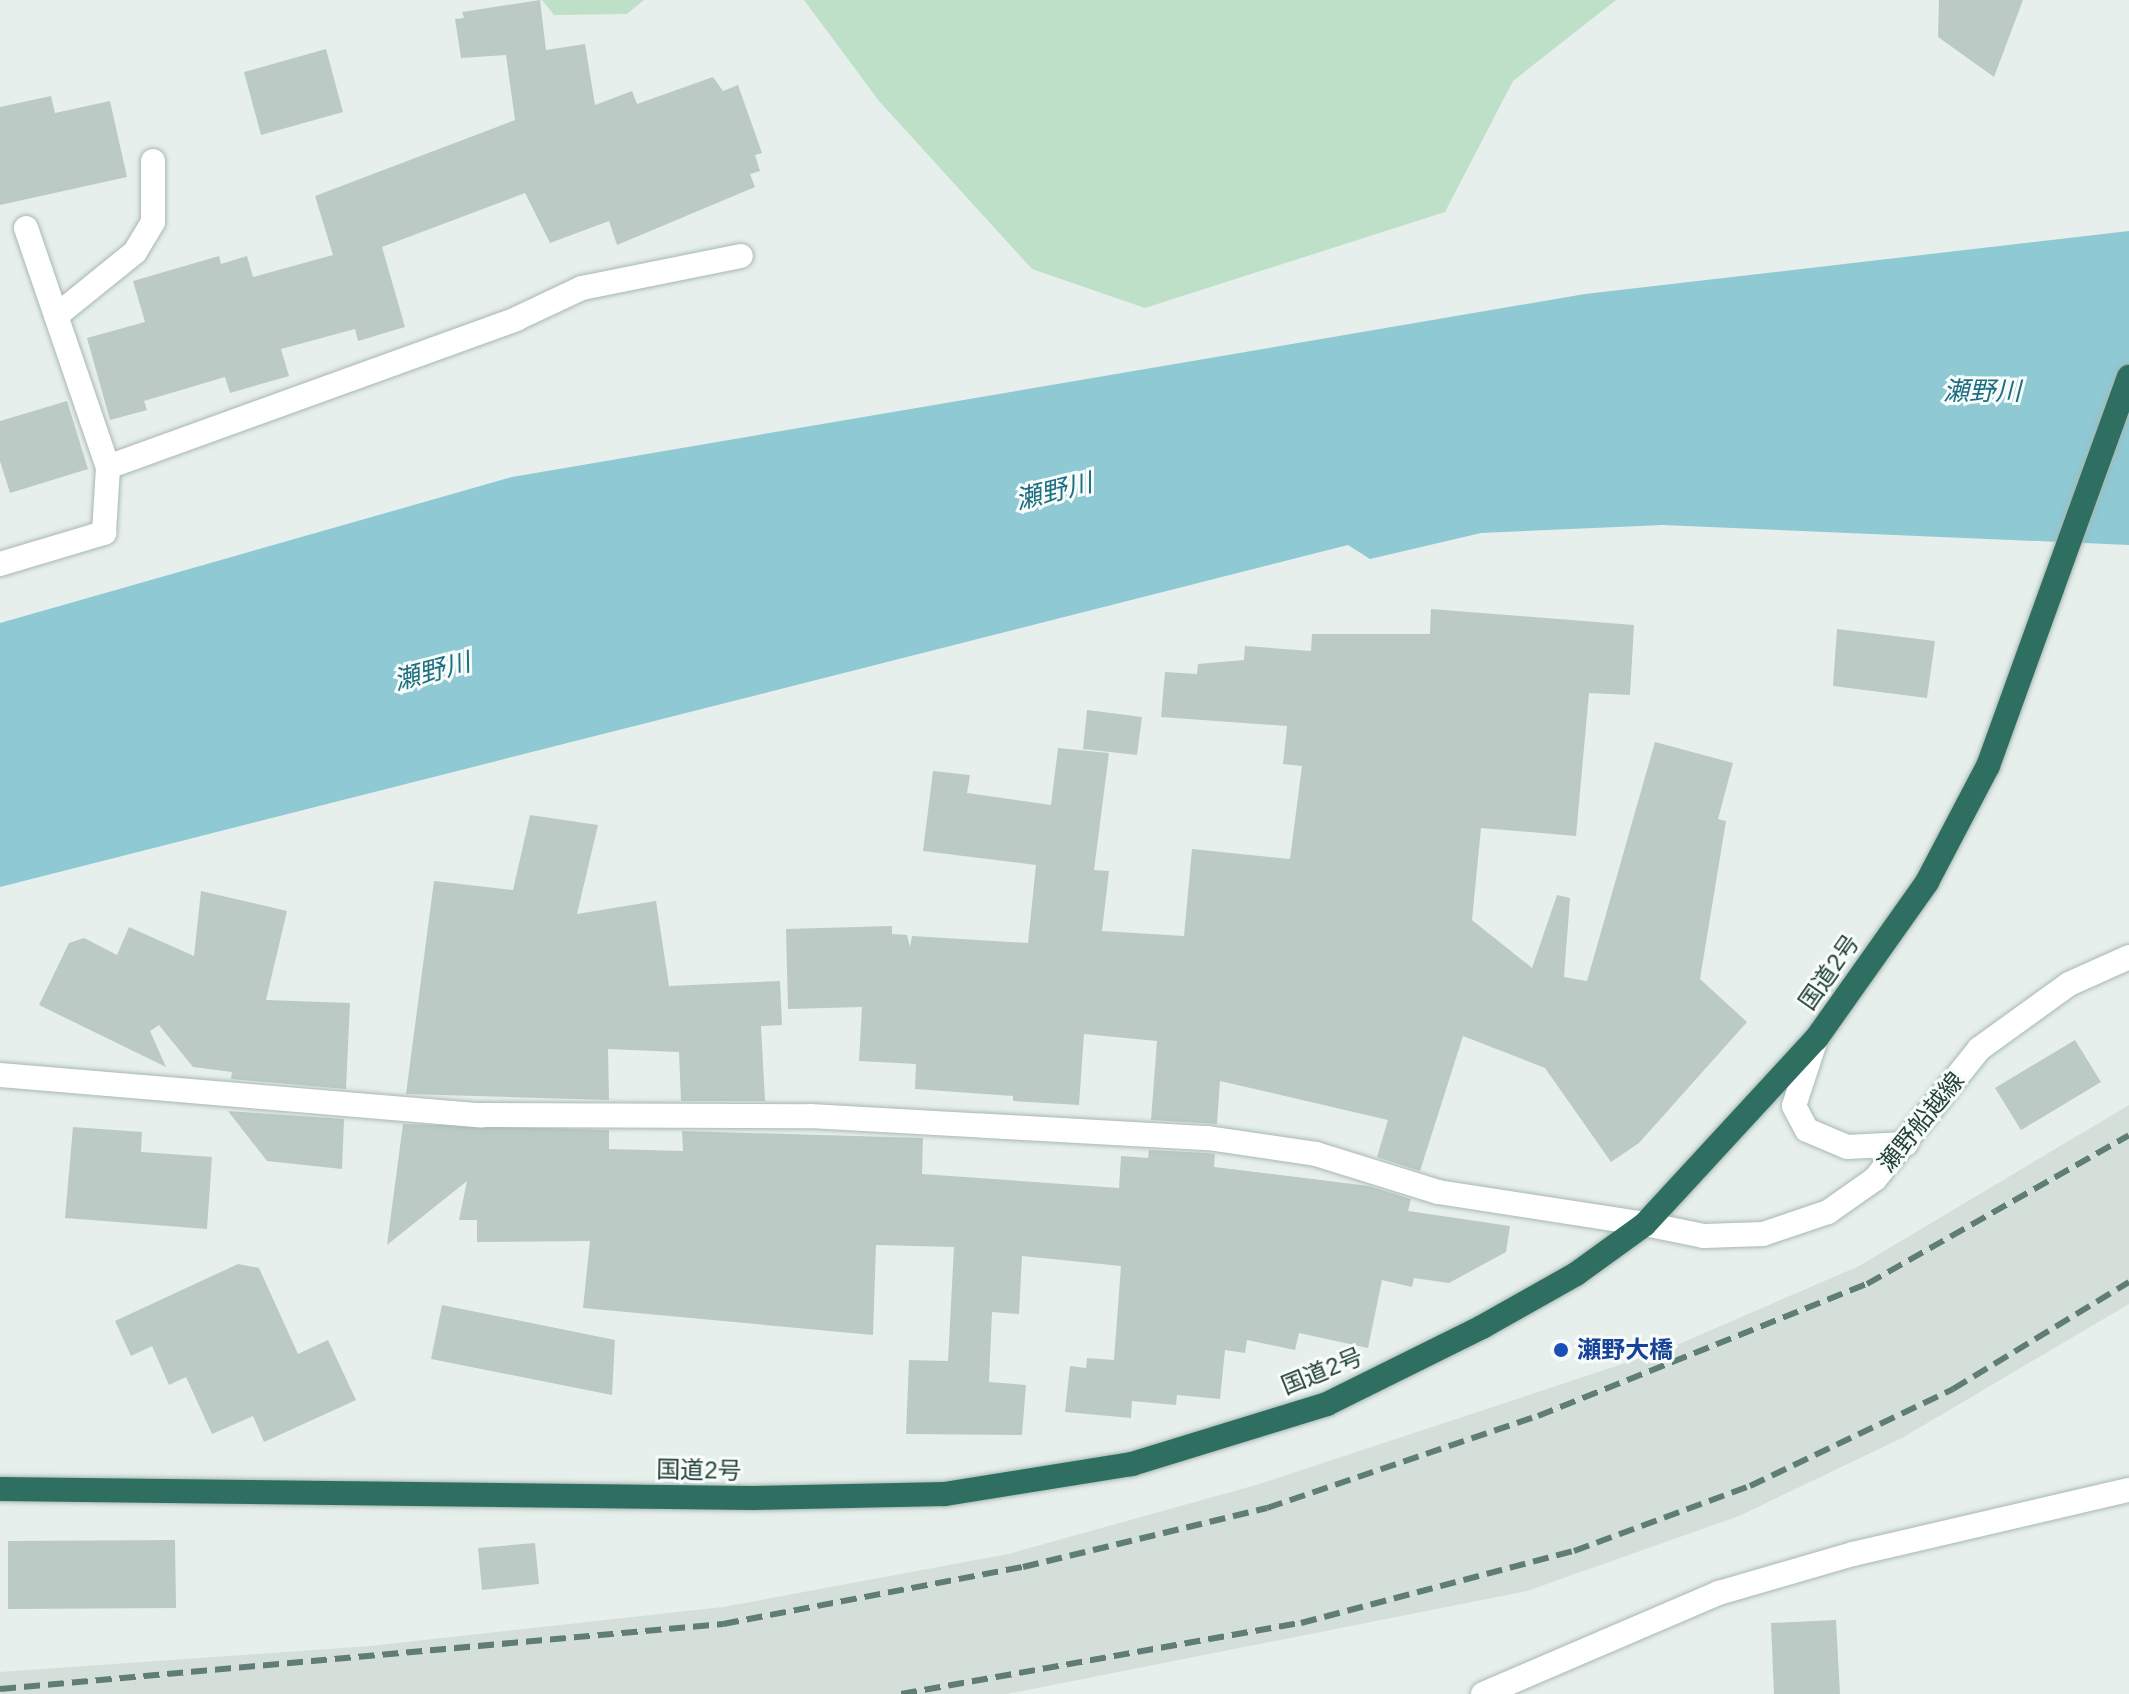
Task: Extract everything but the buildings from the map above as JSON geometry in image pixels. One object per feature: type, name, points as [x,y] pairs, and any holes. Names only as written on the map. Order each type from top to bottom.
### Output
[{"type":"highway","name":"国道2号","points":[[0,1489],[768,1498],[945,1494],[1132,1464],[1327,1404],[1576,1274],[1645,1224],[1816,1039],[1927,882],[1988,766],[2055,589],[2129,377]]},
{"type":"street","points":[[56,316],[135,252],[153,222],[153,161]]},
{"type":"street","points":[[0,564],[104,533],[108,467],[26,228]]},
{"type":"street","points":[[108,467],[516,319],[582,288],[741,256]]},
{"type":"street","name":"瀬野船越線","points":[[0,1075],[481,1115],[810,1116],[1208,1138],[1316,1154],[1438,1192],[1704,1236],[1763,1234],[1828,1212],[1875,1179],[1979,1049],[2069,984],[2129,957]]},
{"type":"street","points":[[1816,1039],[1794,1106],[1807,1130],[1847,1147],[1906,1144]]},
{"type":"street","points":[[1498,1690],[1719,1593],[1853,1554],[2129,1490]]},
{"type":"shaded area","points":[[2129,1105],[2129,1304],[1902,1438],[1739,1516],[1527,1591],[1007,1694],[0,1694],[0,1672],[370,1646],[723,1607],[1008,1554],[1256,1485],[1665,1350],[1859,1266]]},
{"type":"green space","points":[[542,0],[644,0],[627,14],[554,15]]},
{"type":"green space","points":[[804,0],[1616,0],[1513,81],[1445,212],[1145,308],[1032,269],[879,101]]},
{"type":"water","name":"瀬野川","points":[[2129,231],[2129,545],[1663,525],[1481,533],[1370,559],[1348,545],[0,887],[0,623],[512,477],[1585,294]]},
{"type":"railway","points":[[0,1689],[723,1624],[1023,1567],[1267,1508],[1538,1416],[1867,1284],[2129,1135]]},
{"type":"railway","points":[[901,1694],[1301,1623],[1574,1551],[1750,1486],[1953,1389],[2129,1282]]},
{"type":"place","name":"瀬野大橋","points":[[1561,1350]]}]
